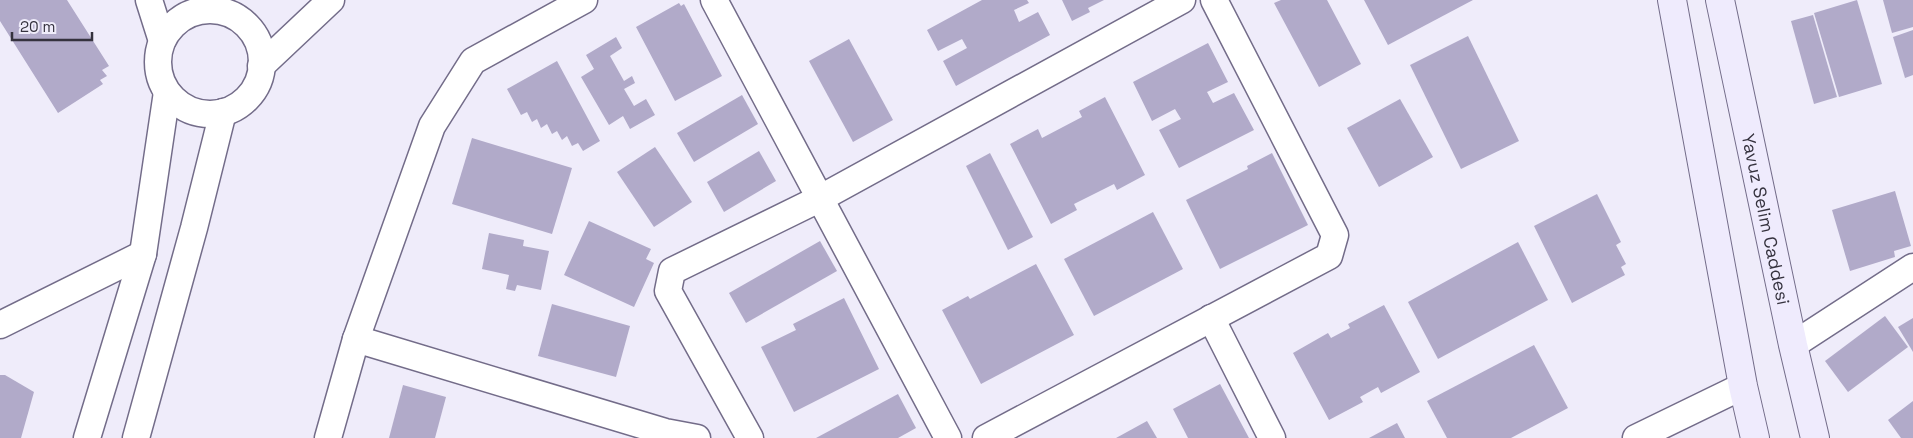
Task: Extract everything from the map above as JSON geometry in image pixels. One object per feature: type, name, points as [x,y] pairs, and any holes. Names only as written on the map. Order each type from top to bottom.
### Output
[{"type":"main road","points":[[1672,0],[1743,386],[1755,438]]},
{"type":"main road","name":"Yavuz Selim Caddesi","points":[[1722,1],[1793,345],[1815,438]]},
{"type":"street","points":[[149,0],[162,41]]},
{"type":"street","points":[[261,66],[331,0]]},
{"type":"street","points":[[328,438],[356,339],[432,126],[473,61],[584,0]]},
{"type":"street","points":[[714,0],[948,438]]},
{"type":"street","points":[[750,438],[668,291],[672,271],[819,199],[1182,0]]},
{"type":"street","points":[[986,438],[1329,256],[1335,235],[1214,0]]},
{"type":"street","points":[[214,5],[236,16],[249,27],[258,41],[262,57],[261,74],[254,89],[244,102],[223,112],[214,114],[196,113],[180,105],[167,92],[160,76],[158,59],[162,41],[172,26],[186,15],[214,5]]},
{"type":"street","points":[[87,438],[143,254],[167,92]]},
{"type":"street","points":[[136,438],[194,228],[223,112]]},
{"type":"street","points":[[0,325],[143,254]]},
{"type":"street","points":[[1793,345],[1913,267]]},
{"type":"street","points":[[1211,318],[1272,438]]},
{"type":"street","points":[[356,339],[665,432],[697,438]]},
{"type":"street","points":[[1636,438],[1743,386]]},
{"type":"building","points":[[0,0],[67,0],[109,66],[102,70],[107,76],[100,80],[103,84],[58,113],[0,21]]},
{"type":"building","points":[[982,0],[1027,0],[1029,3],[1014,10],[1019,22],[1038,12],[1050,35],[956,86],[943,61],[967,48],[962,39],[938,51],[927,30]]},
{"type":"building","points":[[1062,0],[1104,0],[1088,8],[1090,12],[1072,21]]},
{"type":"building","points":[[1281,0],[1327,0],[1361,64],[1319,87],[1274,3]]},
{"type":"building","points":[[1364,0],[1473,0],[1388,45]]},
{"type":"building","points":[[1857,0],[1882,84],[1839,97],[1814,13]]},
{"type":"building","points":[[1883,0],[1913,0],[1913,27],[1892,33]]},
{"type":"building","points":[[679,3],[681,6],[684,4],[722,76],[675,101],[636,27]]},
{"type":"building","points":[[1813,15],[1837,97],[1814,104],[1791,21]]},
{"type":"building","points":[[1913,30],[1913,75],[1905,78],[1893,37]]},
{"type":"building","points":[[1468,36],[1519,141],[1461,169],[1410,65]]},
{"type":"building","points":[[616,37],[622,48],[610,56],[624,81],[632,76],[635,83],[624,89],[634,106],[646,99],[655,115],[630,129],[623,116],[609,125],[581,77],[594,69],[586,55]]},
{"type":"building","points":[[849,39],[893,120],[853,142],[809,61]]},
{"type":"building","points":[[1208,43],[1228,82],[1207,92],[1213,103],[1234,93],[1254,130],[1179,168],[1159,130],[1181,119],[1175,109],[1152,121],[1133,82]]},
{"type":"building","points":[[557,61],[600,141],[583,151],[578,143],[572,146],[567,136],[562,140],[557,131],[552,134],[547,124],[541,128],[537,119],[532,122],[527,112],[521,115],[507,89]]},
{"type":"building","points":[[742,95],[758,124],[694,162],[677,133]]},
{"type":"building","points":[[1105,97],[1145,175],[1117,190],[1114,184],[1074,204],[1077,210],[1051,224],[1010,144],[1038,129],[1042,138],[1082,117],[1079,111]]},
{"type":"building","points":[[1400,99],[1433,157],[1379,187],[1347,128]]},
{"type":"building","points":[[472,138],[572,168],[552,234],[452,204]]},
{"type":"building","points":[[655,147],[692,202],[654,227],[617,172]]},
{"type":"building","points":[[759,151],[776,181],[724,212],[707,182]]},
{"type":"building","points":[[990,153],[1033,237],[1008,250],[966,166]]},
{"type":"building","points":[[1272,153],[1308,225],[1220,269],[1186,200],[1248,169],[1247,166]]},
{"type":"building","points":[[1895,191],[1911,246],[1894,251],[1895,257],[1850,271],[1832,210]]},
{"type":"building","points":[[1597,194],[1621,242],[1616,245],[1626,264],[1621,267],[1625,275],[1572,303],[1534,226]]},
{"type":"building","points":[[1153,212],[1183,269],[1094,316],[1064,259]]},
{"type":"building","points":[[589,221],[651,249],[646,259],[654,263],[634,307],[564,275]]},
{"type":"building","points":[[489,233],[524,240],[523,246],[549,251],[541,290],[517,285],[515,291],[506,289],[509,275],[482,269]]},
{"type":"building","points":[[820,241],[837,271],[746,323],[729,293]]},
{"type":"building","points":[[1518,242],[1548,300],[1438,359],[1408,302]]},
{"type":"building","points":[[1036,264],[1074,335],[981,384],[942,310],[968,296],[970,299]]},
{"type":"building","points":[[844,298],[879,369],[794,412],[761,347],[796,330],[793,324]]},
{"type":"building","points":[[552,304],[630,326],[616,377],[538,356]]},
{"type":"building","points":[[1384,305],[1420,372],[1381,393],[1378,387],[1360,397],[1363,402],[1329,420],[1293,353],[1328,333],[1331,338],[1350,328],[1348,324]]},
{"type":"building","points":[[1885,316],[1908,347],[1848,392],[1825,361]]},
{"type":"building","points":[[1913,318],[1913,352],[1898,327]]},
{"type":"building","points":[[1534,345],[1568,408],[1511,438],[1447,438],[1427,401]]},
{"type":"building","points":[[0,375],[5,375],[34,392],[21,438],[0,438]]},
{"type":"building","points":[[1220,384],[1249,438],[1188,438],[1173,409]]},
{"type":"building","points":[[403,385],[446,397],[435,438],[389,438]]},
{"type":"building","points":[[898,394],[916,428],[898,438],[816,438]]},
{"type":"building","points":[[1913,401],[1913,438],[1901,438],[1888,420]]},
{"type":"building","points":[[1147,421],[1157,438],[1116,438]]},
{"type":"building","points":[[1397,423],[1405,438],[1369,438]]}]
